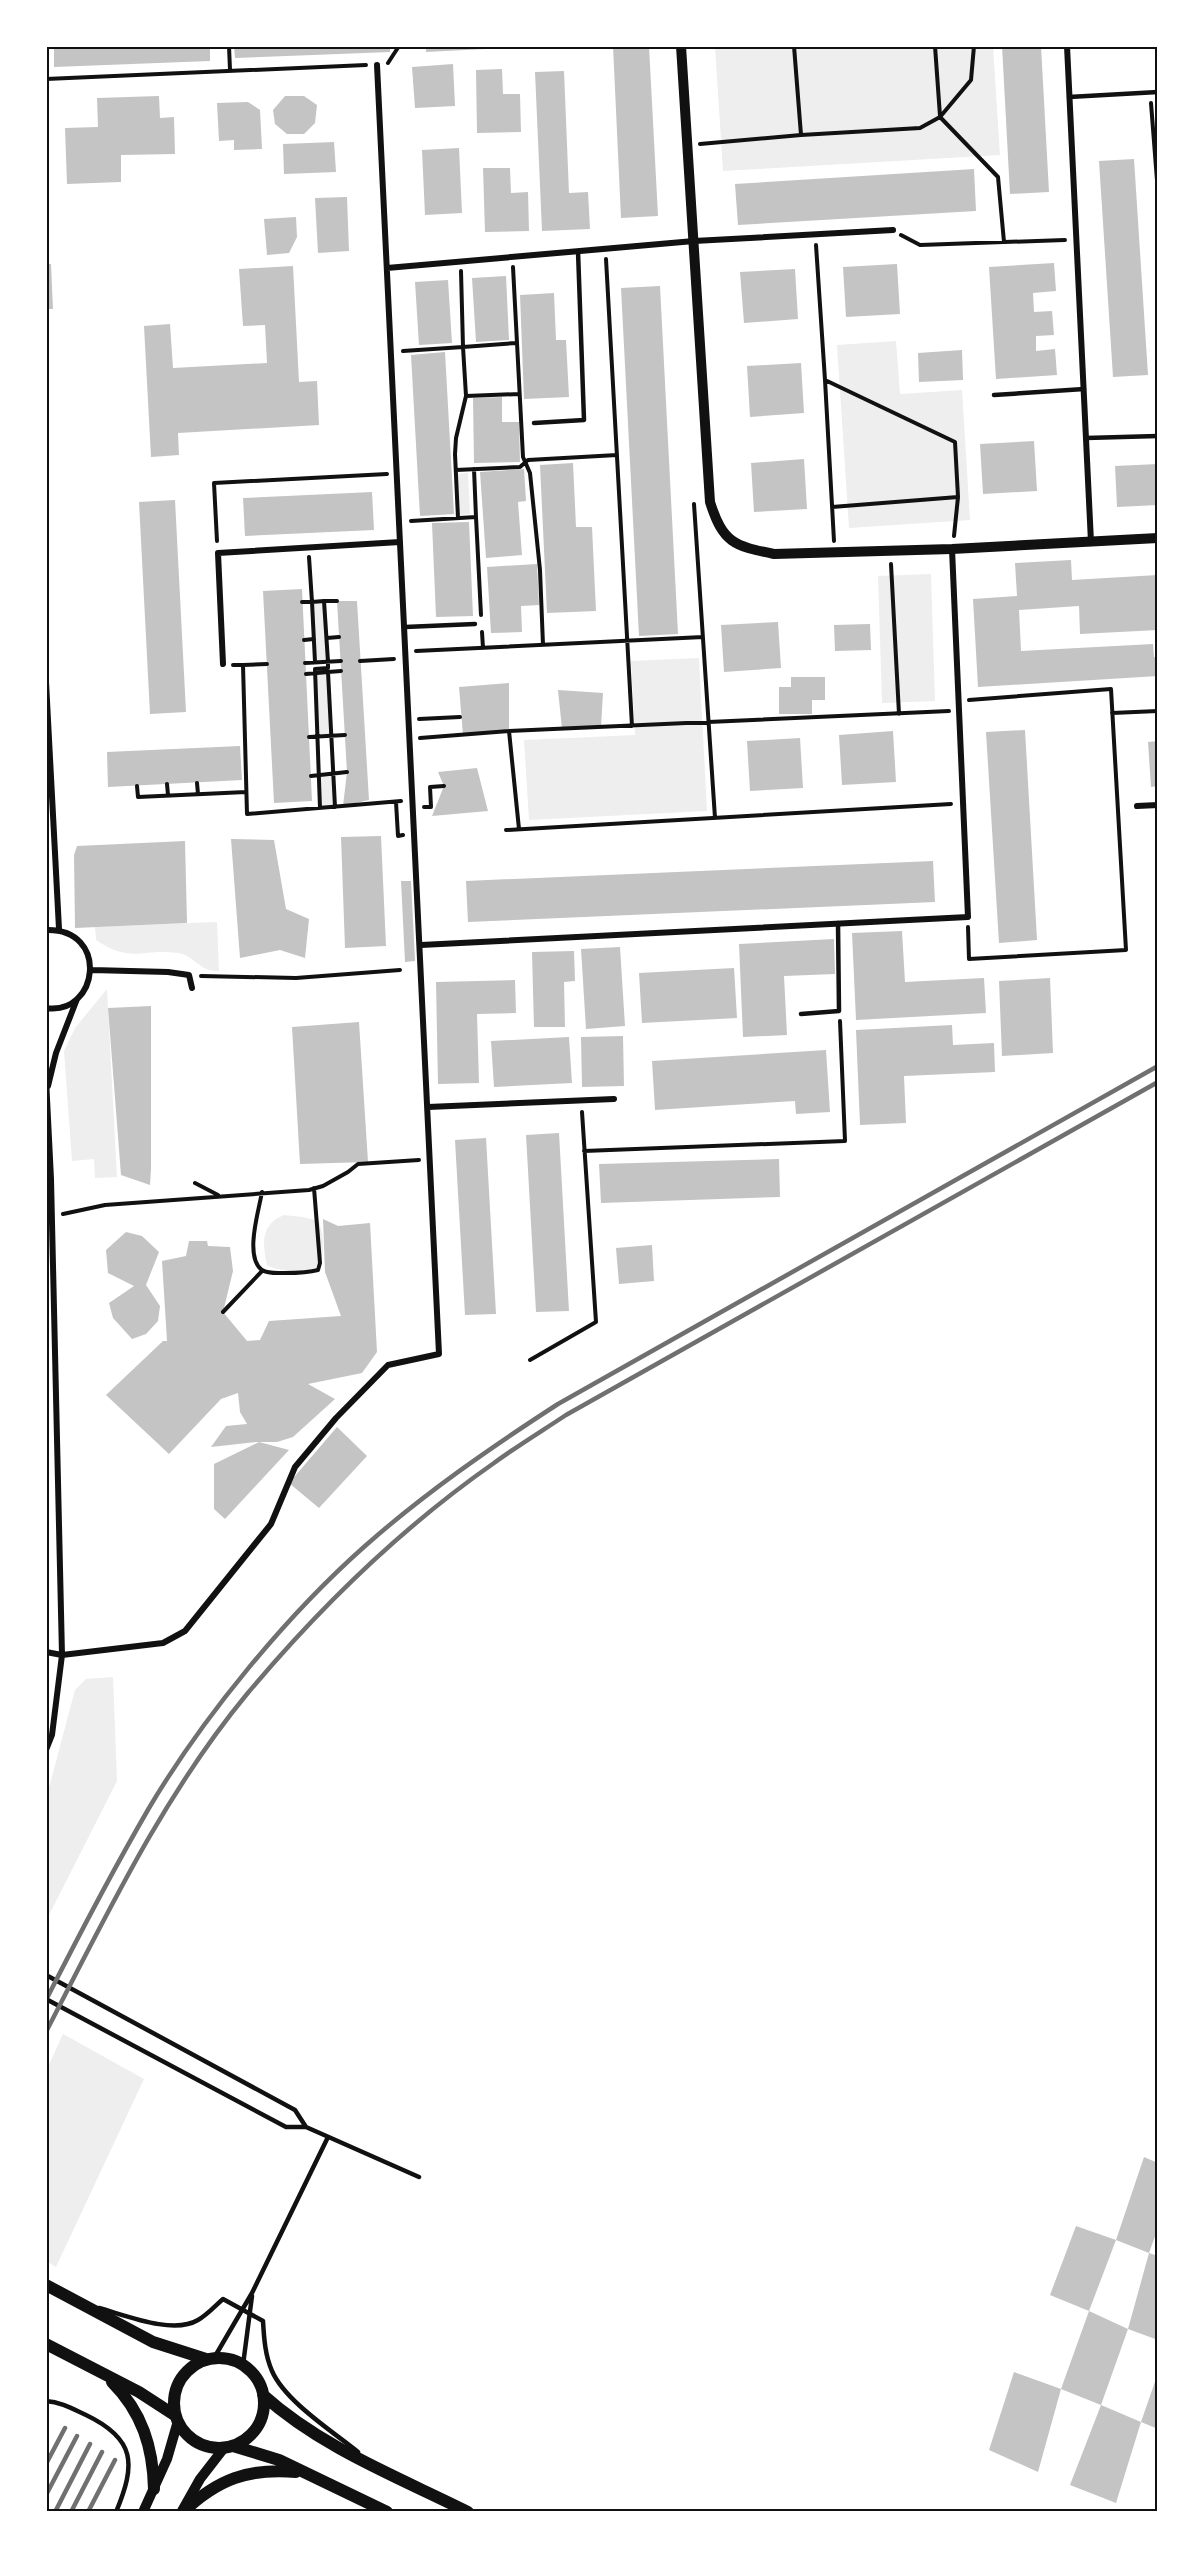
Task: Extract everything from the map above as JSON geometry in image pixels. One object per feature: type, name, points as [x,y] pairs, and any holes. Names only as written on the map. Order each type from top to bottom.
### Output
[{"type":"main road","points":[[46,2285],[153,2342],[210,2359],[229,2359],[243,2364],[258,2381],[264,2395],[264,2410],[260,2423],[247,2439],[229,2447]]},
{"type":"main road","points":[[46,2344],[139,2392],[177,2419]]},
{"type":"main road","points":[[210,2359],[192,2366],[180,2380],[174,2399],[177,2419],[186,2435],[197,2443],[209,2447],[229,2447],[279,2460],[387,2511]]},
{"type":"main road","points":[[102,2373],[134,2407],[143,2427],[150,2446],[154,2489]]},
{"type":"main road","points":[[264,2395],[300,2426],[468,2511]]},
{"type":"main road","points":[[182,2511],[207,2492],[233,2477],[265,2471],[308,2474]]},
{"type":"street","points":[[1067,46],[1091,542]]},
{"type":"street","points":[[681,47],[710,502],[717,525],[728,539],[748,549],[774,554],[952,549],[1158,538]]},
{"type":"street","points":[[46,1652],[62,1655],[163,1643],[185,1631],[271,1524],[295,1467],[336,1418],[388,1365],[439,1354],[377,65]]},
{"type":"street","points":[[387,268],[694,241],[893,230]]},
{"type":"street","points":[[223,664],[218,553],[400,542]]},
{"type":"street","points":[[421,945],[968,917],[952,549]]},
{"type":"street","points":[[46,682],[59,929]]},
{"type":"street","points":[[1137,806],[1158,805]]},
{"type":"street","points":[[46,930],[59,929],[72,935],[82,944],[89,956],[92,970],[86,988],[77,999],[59,1044],[47,1083],[62,1655],[52,1735],[46,1750]]},
{"type":"street","points":[[92,970],[168,972],[189,975],[192,988]]},
{"type":"street","points":[[46,1008],[65,1006],[77,999]]},
{"type":"street","points":[[428,1107],[614,1099]]},
{"type":"street","points":[[143,2511],[166,2459],[177,2419]]},
{"type":"street","points":[[182,2511],[200,2479],[229,2447]]},
{"type":"lane","points":[[1070,97],[1158,92]]},
{"type":"lane","points":[[534,423],[584,420],[578,251]]},
{"type":"lane","points":[[994,395],[1083,389]]},
{"type":"lane","points":[[1086,438],[1158,436]]},
{"type":"lane","points":[[405,627],[475,624]]},
{"type":"lane","points":[[801,1014],[839,1011],[838,923]]},
{"type":"lane","points":[[46,1975],[296,2110],[306,2127]]},
{"type":"lane","points":[[46,1999],[286,2127],[306,2127],[419,2177]]},
{"type":"lane","points":[[210,2359],[252,2293],[328,2137]]},
{"type":"lane","points":[[243,2364],[252,2293]]},
{"type":"lane","points":[[77,2302],[162,2324],[184,2326],[199,2320],[223,2299],[251,2313],[263,2321],[265,2347],[273,2373],[285,2391],[371,2463]]},
{"type":"lane","points":[[46,2401],[68,2407],[103,2423],[120,2438],[126,2451],[128,2467],[127,2483],[116,2511]]},
{"type":"path","points":[[229,46],[230,70]]},
{"type":"path","points":[[46,79],[377,65],[391,62],[399,46]]},
{"type":"path","points":[[681,47],[715,46]]},
{"type":"path","points":[[794,46],[801,135]]},
{"type":"path","points":[[935,46],[940,117],[998,177],[1004,242]]},
{"type":"path","points":[[688,145],[920,128],[940,117],[971,80],[974,46]]},
{"type":"path","points":[[1151,93],[1158,193]]},
{"type":"path","points":[[893,230],[920,245],[1076,239]]},
{"type":"path","points":[[815,234],[835,553]]},
{"type":"path","points":[[606,249],[632,726]]},
{"type":"path","points":[[512,257],[523,457],[530,473],[540,570],[543,645]]},
{"type":"path","points":[[458,518],[456,438],[466,396],[461,261]]},
{"type":"path","points":[[391,352],[516,343]]},
{"type":"path","points":[[825,380],[955,442],[958,497],[952,549]]},
{"type":"path","points":[[466,396],[519,394]]},
{"type":"path","points":[[456,470],[520,467],[528,460],[617,454]]},
{"type":"path","points":[[474,469],[483,648]]},
{"type":"path","points":[[218,553],[214,483],[397,474]]},
{"type":"path","points":[[832,507],[958,497]]},
{"type":"path","points":[[710,502],[694,500],[715,818]]},
{"type":"path","points":[[399,522],[476,517]]},
{"type":"path","points":[[891,551],[899,714]]},
{"type":"path","points":[[309,557],[315,662]]},
{"type":"path","points":[[320,808],[315,669],[328,668],[324,601]]},
{"type":"path","points":[[302,602],[337,601]]},
{"type":"path","points":[[327,638],[339,637]]},
{"type":"path","points":[[406,652],[703,637]]},
{"type":"path","points":[[304,640],[314,639]]},
{"type":"path","points":[[360,661],[394,659]]},
{"type":"path","points":[[305,663],[340,661]]},
{"type":"path","points":[[223,664],[267,664]]},
{"type":"path","points":[[243,665],[247,814],[396,802]]},
{"type":"path","points":[[306,674],[341,671]]},
{"type":"path","points":[[328,672],[335,807]]},
{"type":"path","points":[[959,700],[1111,689],[1126,950],[969,958],[969,943]]},
{"type":"path","points":[[410,739],[509,731],[960,711]]},
{"type":"path","points":[[1112,713],[1158,711]]},
{"type":"path","points":[[417,719],[460,717]]},
{"type":"path","points":[[509,731],[519,829]]},
{"type":"path","points":[[309,737],[345,735]]},
{"type":"path","points":[[311,776],[347,772]]},
{"type":"path","points":[[197,783],[198,794]]},
{"type":"path","points":[[167,784],[168,795]]},
{"type":"path","points":[[137,786],[138,797],[246,792]]},
{"type":"path","points":[[422,788],[444,786]]},
{"type":"path","points":[[506,830],[964,803]]},
{"type":"path","points":[[189,975],[296,978],[400,970]]},
{"type":"path","points":[[584,1152],[845,1141],[839,1011]]},
{"type":"path","points":[[530,1360],[596,1322],[581,1101]]},
{"type":"path","points":[[51,1218],[78,1209],[105,1205],[315,1188],[348,1172],[358,1164],[431,1159]]},
{"type":"path","points":[[195,1183],[219,1196]]},
{"type":"path","points":[[262,1192],[252,1245],[257,1264],[262,1270],[270,1273],[298,1272],[318,1270],[320,1263],[315,1188]]},
{"type":"path","points":[[223,1312],[262,1270]]},
{"type":"shaded area","points":[[715,47],[993,47],[1000,155],[723,171]]},
{"type":"shaded area","points":[[896,341],[900,394],[962,390],[970,520],[849,528],[837,345]]},
{"type":"shaded area","points":[[468,473],[470,514],[459,515],[458,474]]},
{"type":"shaded area","points":[[931,574],[935,701],[882,703],[878,576]]},
{"type":"shaded area","points":[[324,601],[328,662],[315,662],[312,602]]},
{"type":"shaded area","points":[[699,658],[707,811],[529,820],[524,740],[635,735],[631,661]]},
{"type":"shaded area","points":[[328,672],[331,736],[318,737],[315,673]]},
{"type":"shaded area","points":[[333,773],[335,807],[320,808],[319,775]]},
{"type":"shaded area","points":[[217,922],[219,971],[206,969],[184,954],[128,953],[108,947],[96,940],[95,927]]},
{"type":"shaded area","points":[[107,989],[117,1177],[95,1178],[94,1159],[72,1161],[64,1051],[75,1028]]},
{"type":"shaded area","points":[[284,1215],[319,1221],[323,1249],[319,1266],[293,1271],[279,1270],[267,1265],[264,1242],[267,1229],[276,1219]]},
{"type":"shaded area","points":[[113,1677],[117,1781],[47,1919],[47,1795],[75,1690],[86,1679]]},
{"type":"shaded area","points":[[63,2034],[144,2079],[56,2267],[46,2261],[47,2069]]},
{"type":"building","points":[[54,46],[210,46],[210,61],[54,67]]},
{"type":"building","points":[[234,46],[390,46],[390,52],[235,58]]},
{"type":"building","points":[[426,46],[505,46],[505,48],[426,52]]},
{"type":"building","points":[[613,46],[649,46],[658,216],[621,218]]},
{"type":"building","points":[[1002,46],[1041,46],[1049,192],[1010,194]]},
{"type":"building","points":[[453,64],[455,106],[415,108],[412,67]]},
{"type":"building","points":[[502,69],[503,94],[520,94],[521,132],[477,133],[476,70]]},
{"type":"building","points":[[564,71],[569,193],[588,192],[590,229],[542,231],[535,72]]},
{"type":"building","points":[[159,96],[160,118],[174,117],[175,154],[121,155],[121,182],[67,184],[65,128],[98,127],[97,98]]},
{"type":"building","points":[[285,96],[304,96],[317,105],[315,123],[304,134],[287,134],[275,124],[273,110]]},
{"type":"building","points":[[248,102],[260,110],[262,149],[234,150],[234,140],[219,141],[217,103]]},
{"type":"building","points":[[334,142],[336,172],[284,174],[283,144]]},
{"type":"building","points":[[459,148],[462,213],[425,215],[422,150]]},
{"type":"building","points":[[1134,159],[1148,375],[1113,377],[1099,161]]},
{"type":"building","points":[[483,168],[510,168],[511,193],[528,192],[529,231],[485,232]]},
{"type":"building","points":[[974,169],[976,211],[738,225],[735,184]]},
{"type":"building","points":[[347,197],[349,251],[318,253],[315,198]]},
{"type":"building","points":[[296,217],[297,237],[289,253],[267,255],[264,219]]},
{"type":"building","points":[[1054,263],[1056,291],[1033,293],[1034,312],[1052,311],[1054,335],[1036,336],[1036,351],[1055,349],[1057,375],[996,379],[989,267]]},
{"type":"building","points":[[46,264],[51,264],[53,309],[46,309]]},
{"type":"building","points":[[897,264],[900,314],[846,317],[843,267]]},
{"type":"building","points":[[293,266],[299,382],[317,381],[319,425],[178,433],[179,455],[151,457],[144,326],[170,324],[173,368],[267,363],[265,325],[243,326],[239,269]]},
{"type":"building","points":[[795,269],[798,319],[744,323],[740,272]]},
{"type":"building","points":[[506,276],[509,340],[476,342],[472,278]]},
{"type":"building","points":[[448,280],[452,343],[419,345],[415,282]]},
{"type":"building","points":[[660,286],[678,634],[639,636],[621,288]]},
{"type":"building","points":[[554,293],[556,340],[566,340],[569,397],[524,399],[520,295]]},
{"type":"building","points":[[962,350],[963,380],[919,382],[918,353]]},
{"type":"building","points":[[445,352],[454,514],[420,516],[411,355]]},
{"type":"building","points":[[801,363],[804,413],[750,417],[747,366]]},
{"type":"building","points":[[502,397],[502,422],[519,422],[520,462],[474,463],[473,398]]},
{"type":"building","points":[[1034,441],[1037,491],[983,494],[980,444]]},
{"type":"building","points":[[804,459],[807,509],[754,512],[751,463]]},
{"type":"building","points":[[573,463],[576,527],[592,527],[596,611],[547,613],[540,465]]},
{"type":"building","points":[[1158,464],[1158,505],[1117,507],[1115,466]]},
{"type":"building","points":[[524,469],[526,501],[518,502],[522,555],[486,558],[480,472]]},
{"type":"building","points":[[372,492],[374,530],[245,536],[243,498]]},
{"type":"building","points":[[175,500],[186,712],[150,714],[139,502]]},
{"type":"building","points":[[469,522],[473,616],[436,617],[432,523]]},
{"type":"building","points":[[1071,560],[1072,580],[1158,575],[1158,630],[1080,634],[1079,606],[1019,610],[1021,651],[1153,644],[1154,657],[1158,657],[1158,676],[978,687],[973,599],[1017,596],[1015,563]]},
{"type":"building","points":[[537,564],[539,605],[521,606],[522,632],[491,633],[487,567]]},
{"type":"building","points":[[302,589],[312,801],[274,803],[263,591]]},
{"type":"building","points":[[337,601],[357,601],[369,800],[343,806],[347,772]]},
{"type":"building","points":[[778,622],[781,668],[724,672],[721,625]]},
{"type":"building","points":[[870,624],[871,650],[835,651],[834,625]]},
{"type":"building","points":[[791,677],[825,677],[825,700],[812,700],[812,714],[779,714],[779,687],[791,687]]},
{"type":"building","points":[[509,683],[509,731],[463,735],[459,687]]},
{"type":"building","points":[[558,690],[603,693],[601,727],[562,729]]},
{"type":"building","points":[[1025,730],[1037,940],[999,943],[986,732]]},
{"type":"building","points":[[893,731],[896,782],[842,785],[839,735]]},
{"type":"building","points":[[800,738],[803,788],[750,791],[747,741]]},
{"type":"building","points":[[1158,741],[1158,786],[1151,787],[1148,742]]},
{"type":"building","points":[[240,746],[242,780],[108,787],[107,752]]},
{"type":"building","points":[[477,768],[488,811],[432,816],[444,786],[438,772]]},
{"type":"building","points":[[381,836],[386,946],[345,948],[341,837]]},
{"type":"building","points":[[231,839],[274,840],[286,909],[309,919],[305,958],[280,950],[240,958]]},
{"type":"building","points":[[185,841],[187,923],[75,928],[74,855],[77,846]]},
{"type":"building","points":[[933,861],[935,902],[468,922],[466,881]]},
{"type":"building","points":[[401,881],[411,881],[415,961],[405,962]]},
{"type":"building","points":[[902,931],[905,982],[984,978],[986,1013],[856,1020],[852,933]]},
{"type":"building","points":[[834,939],[835,974],[784,976],[787,1035],[743,1037],[739,944]]},
{"type":"building","points":[[620,947],[625,1026],[586,1029],[581,949]]},
{"type":"building","points":[[574,951],[575,981],[564,982],[565,1027],[534,1027],[532,952]]},
{"type":"building","points":[[734,968],[737,1018],[642,1023],[639,973]]},
{"type":"building","points":[[1050,978],[1053,1053],[1002,1056],[999,981]]},
{"type":"building","points":[[515,980],[516,1013],[477,1014],[479,1083],[438,1084],[436,982]]},
{"type":"building","points":[[151,1006],[150,1185],[121,1175],[108,1008]]},
{"type":"building","points":[[359,1022],[368,1162],[300,1164],[292,1027]]},
{"type":"building","points":[[952,1025],[953,1045],[994,1043],[995,1072],[904,1076],[906,1123],[860,1125],[856,1030]]},
{"type":"building","points":[[623,1036],[624,1086],[582,1087],[581,1037]]},
{"type":"building","points":[[569,1037],[572,1083],[494,1087],[491,1041]]},
{"type":"building","points":[[826,1050],[830,1112],[796,1114],[795,1101],[655,1110],[652,1061]]},
{"type":"building","points":[[559,1133],[569,1311],[536,1312],[526,1135]]},
{"type":"building","points":[[486,1138],[496,1314],[465,1315],[455,1140]]},
{"type":"building","points":[[779,1159],[780,1197],[601,1203],[599,1164]]},
{"type":"building","points":[[323,1219],[338,1226],[370,1223],[377,1352],[362,1373],[308,1384],[335,1399],[293,1437],[277,1442],[211,1447],[226,1426],[247,1424],[240,1412],[238,1393],[221,1399],[169,1454],[106,1395],[163,1341],[167,1341],[162,1261],[186,1256],[189,1241],[207,1241],[208,1246],[230,1247],[233,1271],[223,1312],[247,1341],[260,1340],[269,1321],[341,1316],[325,1272]]},
{"type":"building","points":[[126,1232],[142,1236],[159,1252],[146,1285],[160,1306],[158,1321],[146,1334],[132,1339],[113,1318],[109,1303],[134,1286],[108,1273],[106,1250]]},
{"type":"building","points":[[652,1245],[654,1281],[619,1284],[616,1248]]},
{"type":"building","points":[[337,1427],[367,1456],[319,1508],[289,1483]]},
{"type":"building","points":[[259,1442],[289,1450],[225,1519],[214,1509],[214,1464]]},
{"type":"building","points":[[1144,2157],[1158,2163],[1158,2228],[1149,2253],[1116,2240]]},
{"type":"building","points":[[1076,2226],[1116,2240],[1089,2311],[1050,2295]]},
{"type":"building","points":[[1149,2253],[1158,2256],[1158,2340],[1128,2329]]},
{"type":"building","points":[[1089,2311],[1128,2329],[1101,2405],[1061,2389]]},
{"type":"building","points":[[1014,2372],[1061,2389],[1038,2472],[989,2450]]},
{"type":"building","points":[[1158,2376],[1158,2429],[1141,2422]]},
{"type":"building","points":[[1101,2405],[1141,2422],[1116,2503],[1070,2485]]},
{"type":"railway","points":[[46,2000],[149,1808],[194,1739],[276,1636],[335,1574],[388,1526],[458,1472],[558,1404],[1158,1066]]},
{"type":"railway","points":[[46,2032],[138,1857],[163,1814],[217,1732],[303,1630],[363,1570],[426,1514],[566,1415],[1158,1082]]},
{"type":"railway","points":[[46,2464],[65,2428]]},
{"type":"railway","points":[[46,2495],[77,2436]]},
{"type":"railway","points":[[55,2512],[90,2444]]},
{"type":"railway","points":[[71,2512],[102,2452]]},
{"type":"railway","points":[[88,2512],[115,2460]]}]
